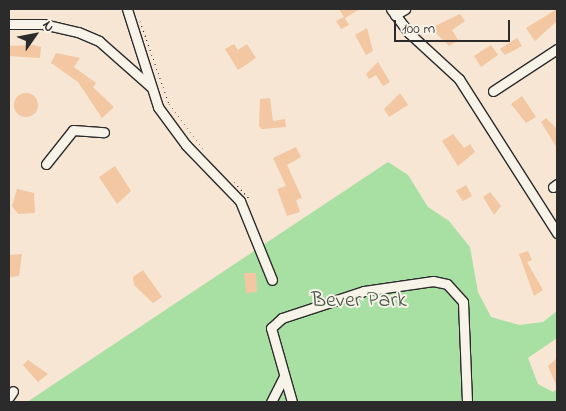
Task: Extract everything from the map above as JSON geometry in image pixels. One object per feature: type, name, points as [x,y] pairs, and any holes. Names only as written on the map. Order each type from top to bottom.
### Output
[{"type":"street","points":[[127,9],[151,87],[171,126],[240,201],[272,280]]},
{"type":"street","points":[[393,12],[406,9]]},
{"type":"street","points":[[393,12],[460,79],[557,234]]},
{"type":"street","points":[[9,24],[43,24],[78,32],[99,41],[151,87]]},
{"type":"street","points":[[493,91],[557,49]]},
{"type":"street","points":[[46,164],[72,130],[104,132]]},
{"type":"street","points":[[292,402],[271,328],[282,318],[364,291],[433,281],[447,284],[463,302],[467,402]]},
{"type":"street","points":[[270,402],[284,377]]},
{"type":"path","points":[[139,18],[169,104],[209,157]]},
{"type":"path","points":[[232,180],[250,199]]},
{"type":"green space","name":"Bever Park","points":[[388,162],[408,175],[428,207],[449,221],[470,247],[478,292],[491,317],[519,325],[543,322],[557,311],[557,338],[528,358],[538,384],[553,392],[557,389],[557,402],[27,402]]},
{"type":"building","points":[[339,9],[360,9],[345,18],[349,25],[341,29],[336,21],[344,17]]},
{"type":"building","points":[[557,9],[557,21],[535,41],[526,28]]},
{"type":"building","points":[[460,14],[465,21],[452,30],[458,40],[449,46],[431,28]]},
{"type":"building","points":[[367,28],[373,51],[366,55],[355,35]]},
{"type":"building","points":[[517,38],[522,46],[505,55],[500,49]]},
{"type":"building","points":[[234,44],[238,50],[247,44],[256,58],[238,70],[225,49]]},
{"type":"building","points":[[33,45],[41,47],[40,58],[9,56],[9,46]]},
{"type":"building","points":[[491,45],[498,55],[481,67],[474,56]]},
{"type":"building","points":[[56,53],[80,58],[74,67],[96,83],[93,87],[114,107],[102,118],[78,82],[51,63]]},
{"type":"building","points":[[378,62],[390,82],[383,86],[376,75],[369,79],[366,74]]},
{"type":"building","points":[[26,93],[34,97],[38,105],[34,113],[26,117],[18,113],[14,105],[18,97]]},
{"type":"building","points":[[400,93],[408,105],[389,117],[384,109]]},
{"type":"building","points":[[522,96],[536,117],[526,123],[511,104]]},
{"type":"building","points":[[270,98],[273,121],[285,119],[286,127],[262,129],[259,126],[260,99]]},
{"type":"building","points":[[546,118],[557,129],[557,148],[541,122]]},
{"type":"building","points":[[453,134],[464,148],[470,144],[475,152],[458,166],[442,141]]},
{"type":"building","points":[[296,147],[301,157],[287,165],[302,198],[296,200],[300,212],[287,216],[277,189],[286,186],[273,158]]},
{"type":"building","points":[[115,166],[131,191],[117,204],[99,177]]},
{"type":"building","points":[[466,185],[472,196],[463,201],[456,191]]},
{"type":"building","points":[[17,189],[34,193],[35,213],[18,214],[12,206]]},
{"type":"building","points":[[490,192],[501,206],[494,215],[483,197]]},
{"type":"building","points":[[528,251],[532,260],[527,262],[543,290],[534,296],[519,254]]},
{"type":"building","points":[[22,254],[19,276],[9,277],[9,255]]},
{"type":"building","points":[[143,270],[162,297],[153,303],[134,285],[133,277]]},
{"type":"building","points":[[244,273],[256,273],[257,292],[246,293]]},
{"type":"building","points":[[557,358],[557,387],[548,366]]},
{"type":"building","points":[[28,360],[48,374],[38,382],[23,365]]}]
